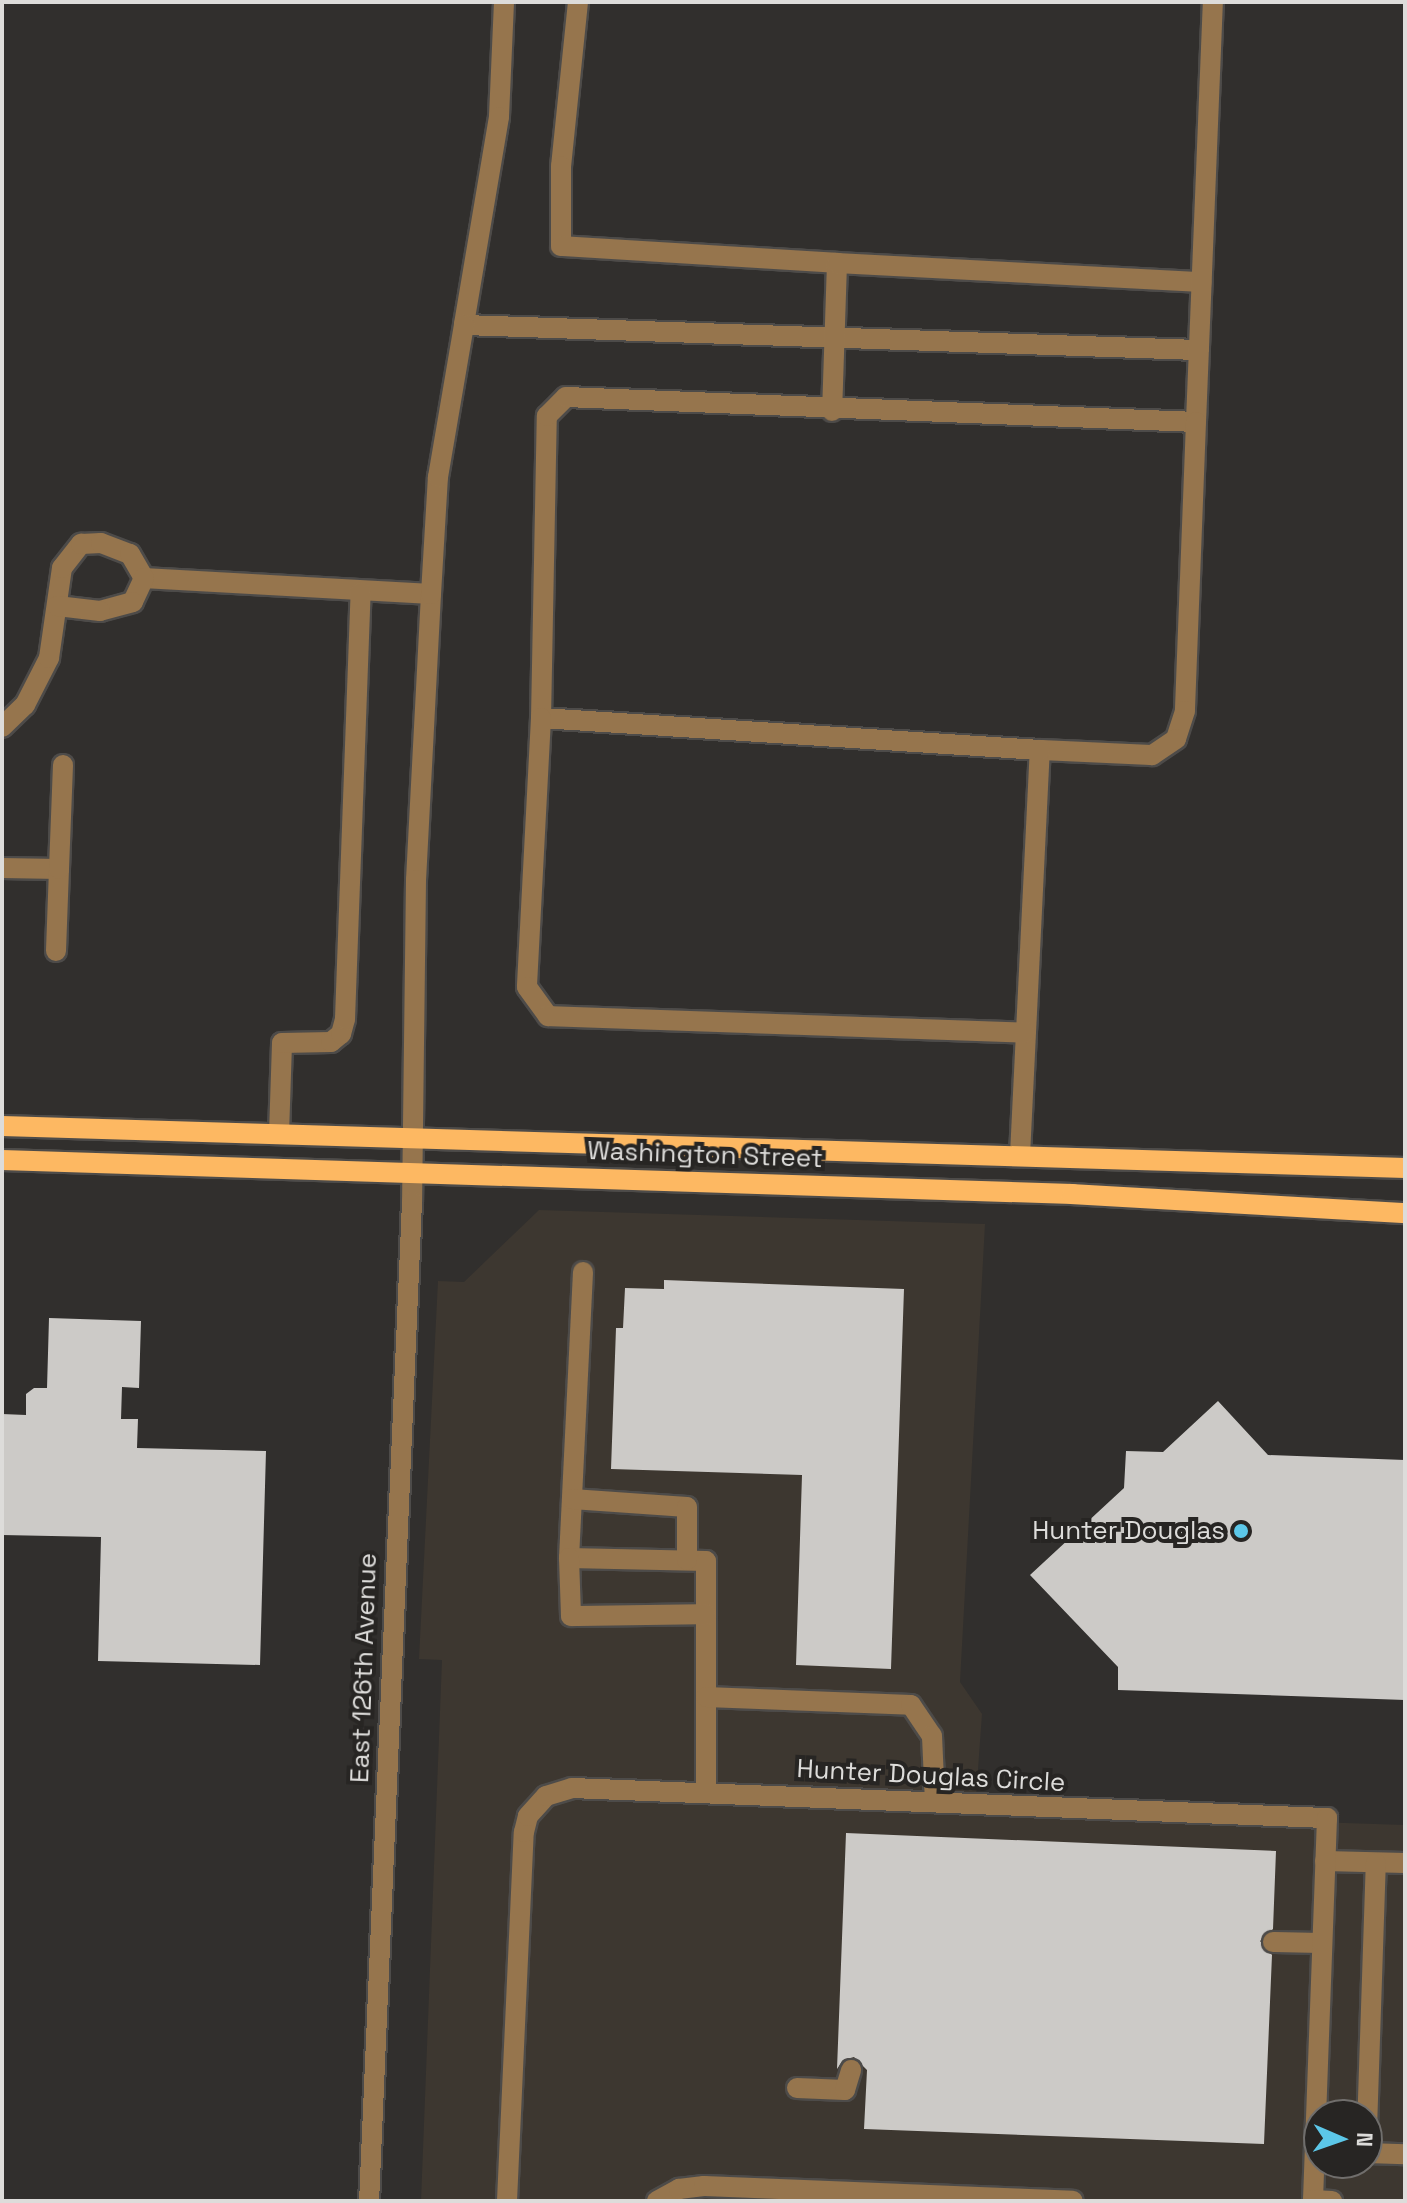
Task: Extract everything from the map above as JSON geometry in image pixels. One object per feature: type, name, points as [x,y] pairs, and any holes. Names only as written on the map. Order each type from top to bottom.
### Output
[{"type":"main road","name":"Washington Street","points":[[2,1126],[1405,1168]]},
{"type":"main road","name":"Washington Street","points":[[2,1160],[1072,1194],[1405,1213]]},
{"type":"street","name":"East 126th Avenue","points":[[369,2201],[413,1172],[416,880],[438,477],[499,117],[504,2]]},
{"type":"street","points":[[578,2],[561,166],[561,246],[1202,282]]},
{"type":"street","points":[[541,718],[1152,755],[1176,739],[1185,711],[1213,2]]},
{"type":"street","points":[[832,411],[837,263]]},
{"type":"street","points":[[464,325],[1199,350]]},
{"type":"street","points":[[1025,1033],[548,1016],[527,987],[541,718],[547,416],[566,397],[832,411],[1196,422]]},
{"type":"street","points":[[2,727],[25,705],[49,658],[62,568],[81,544],[101,543],[130,554],[144,578]]},
{"type":"street","points":[[144,578],[431,594]]},
{"type":"street","points":[[57,606],[100,611],[133,602],[144,578]]},
{"type":"street","points":[[279,1134],[282,1043],[331,1042],[341,1034],[345,1019],[361,592]]},
{"type":"street","points":[[1020,1155],[1040,750]]},
{"type":"street","points":[[56,951],[63,765]]},
{"type":"street","points":[[2,868],[59,869]]},
{"type":"street","points":[[583,1272],[569,1558],[571,1616],[706,1614]]},
{"type":"street","points":[[572,1499],[687,1507],[687,1560]]},
{"type":"street","points":[[569,1558],[706,1561],[706,1792]]},
{"type":"street","points":[[706,1697],[911,1705],[932,1736],[935,1802]]},
{"type":"street","name":"Hunter Douglas Circle","points":[[507,2201],[522,1846],[528,1816],[558,1790],[706,1792],[1327,1818],[1313,2200]]},
{"type":"street","points":[[1325,1861],[1405,1863]]},
{"type":"street","points":[[1368,2099],[1376,1863]]},
{"type":"street","points":[[1273,1942],[1322,1943]]},
{"type":"street","points":[[797,2088],[845,2090],[851,2070]]},
{"type":"street","points":[[1383,2153],[1405,2154]]},
{"type":"street","points":[[657,2201],[679,2189],[704,2186],[890,2197],[1073,2201]]},
{"type":"street","points":[[1304,2201],[1332,2201]]},
{"type":"shaded area","points":[[539,1210],[985,1224],[960,1682],[982,1714],[975,1811],[1405,1825],[1405,2201],[421,2201],[442,1660],[419,1659],[438,1281],[464,1282]]},
{"type":"building","points":[[664,1280],[904,1289],[891,1669],[796,1665],[802,1475],[611,1469],[616,1328],[623,1328],[625,1288],[664,1289]]},
{"type":"building","points":[[49,1318],[141,1321],[139,1388],[122,1387],[121,1419],[138,1419],[137,1448],[266,1451],[260,1665],[98,1661],[101,1537],[2,1535],[2,1414],[26,1415],[26,1394],[34,1388],[47,1388]]},
{"type":"building","name":"Hunter Douglas","points":[[1218,1401],[1268,1455],[1405,1460],[1405,1700],[1118,1690],[1118,1667],[1030,1575],[1124,1488],[1126,1451],[1163,1452]]},
{"type":"building","points":[[846,1833],[1276,1851],[1273,1929],[1260,1941],[1272,1955],[1264,2144],[864,2129],[867,2070],[854,2057],[843,2060],[837,2069]]},
{"type":"place","name":"Hunter Douglas","points":[[1241,1531]]}]
